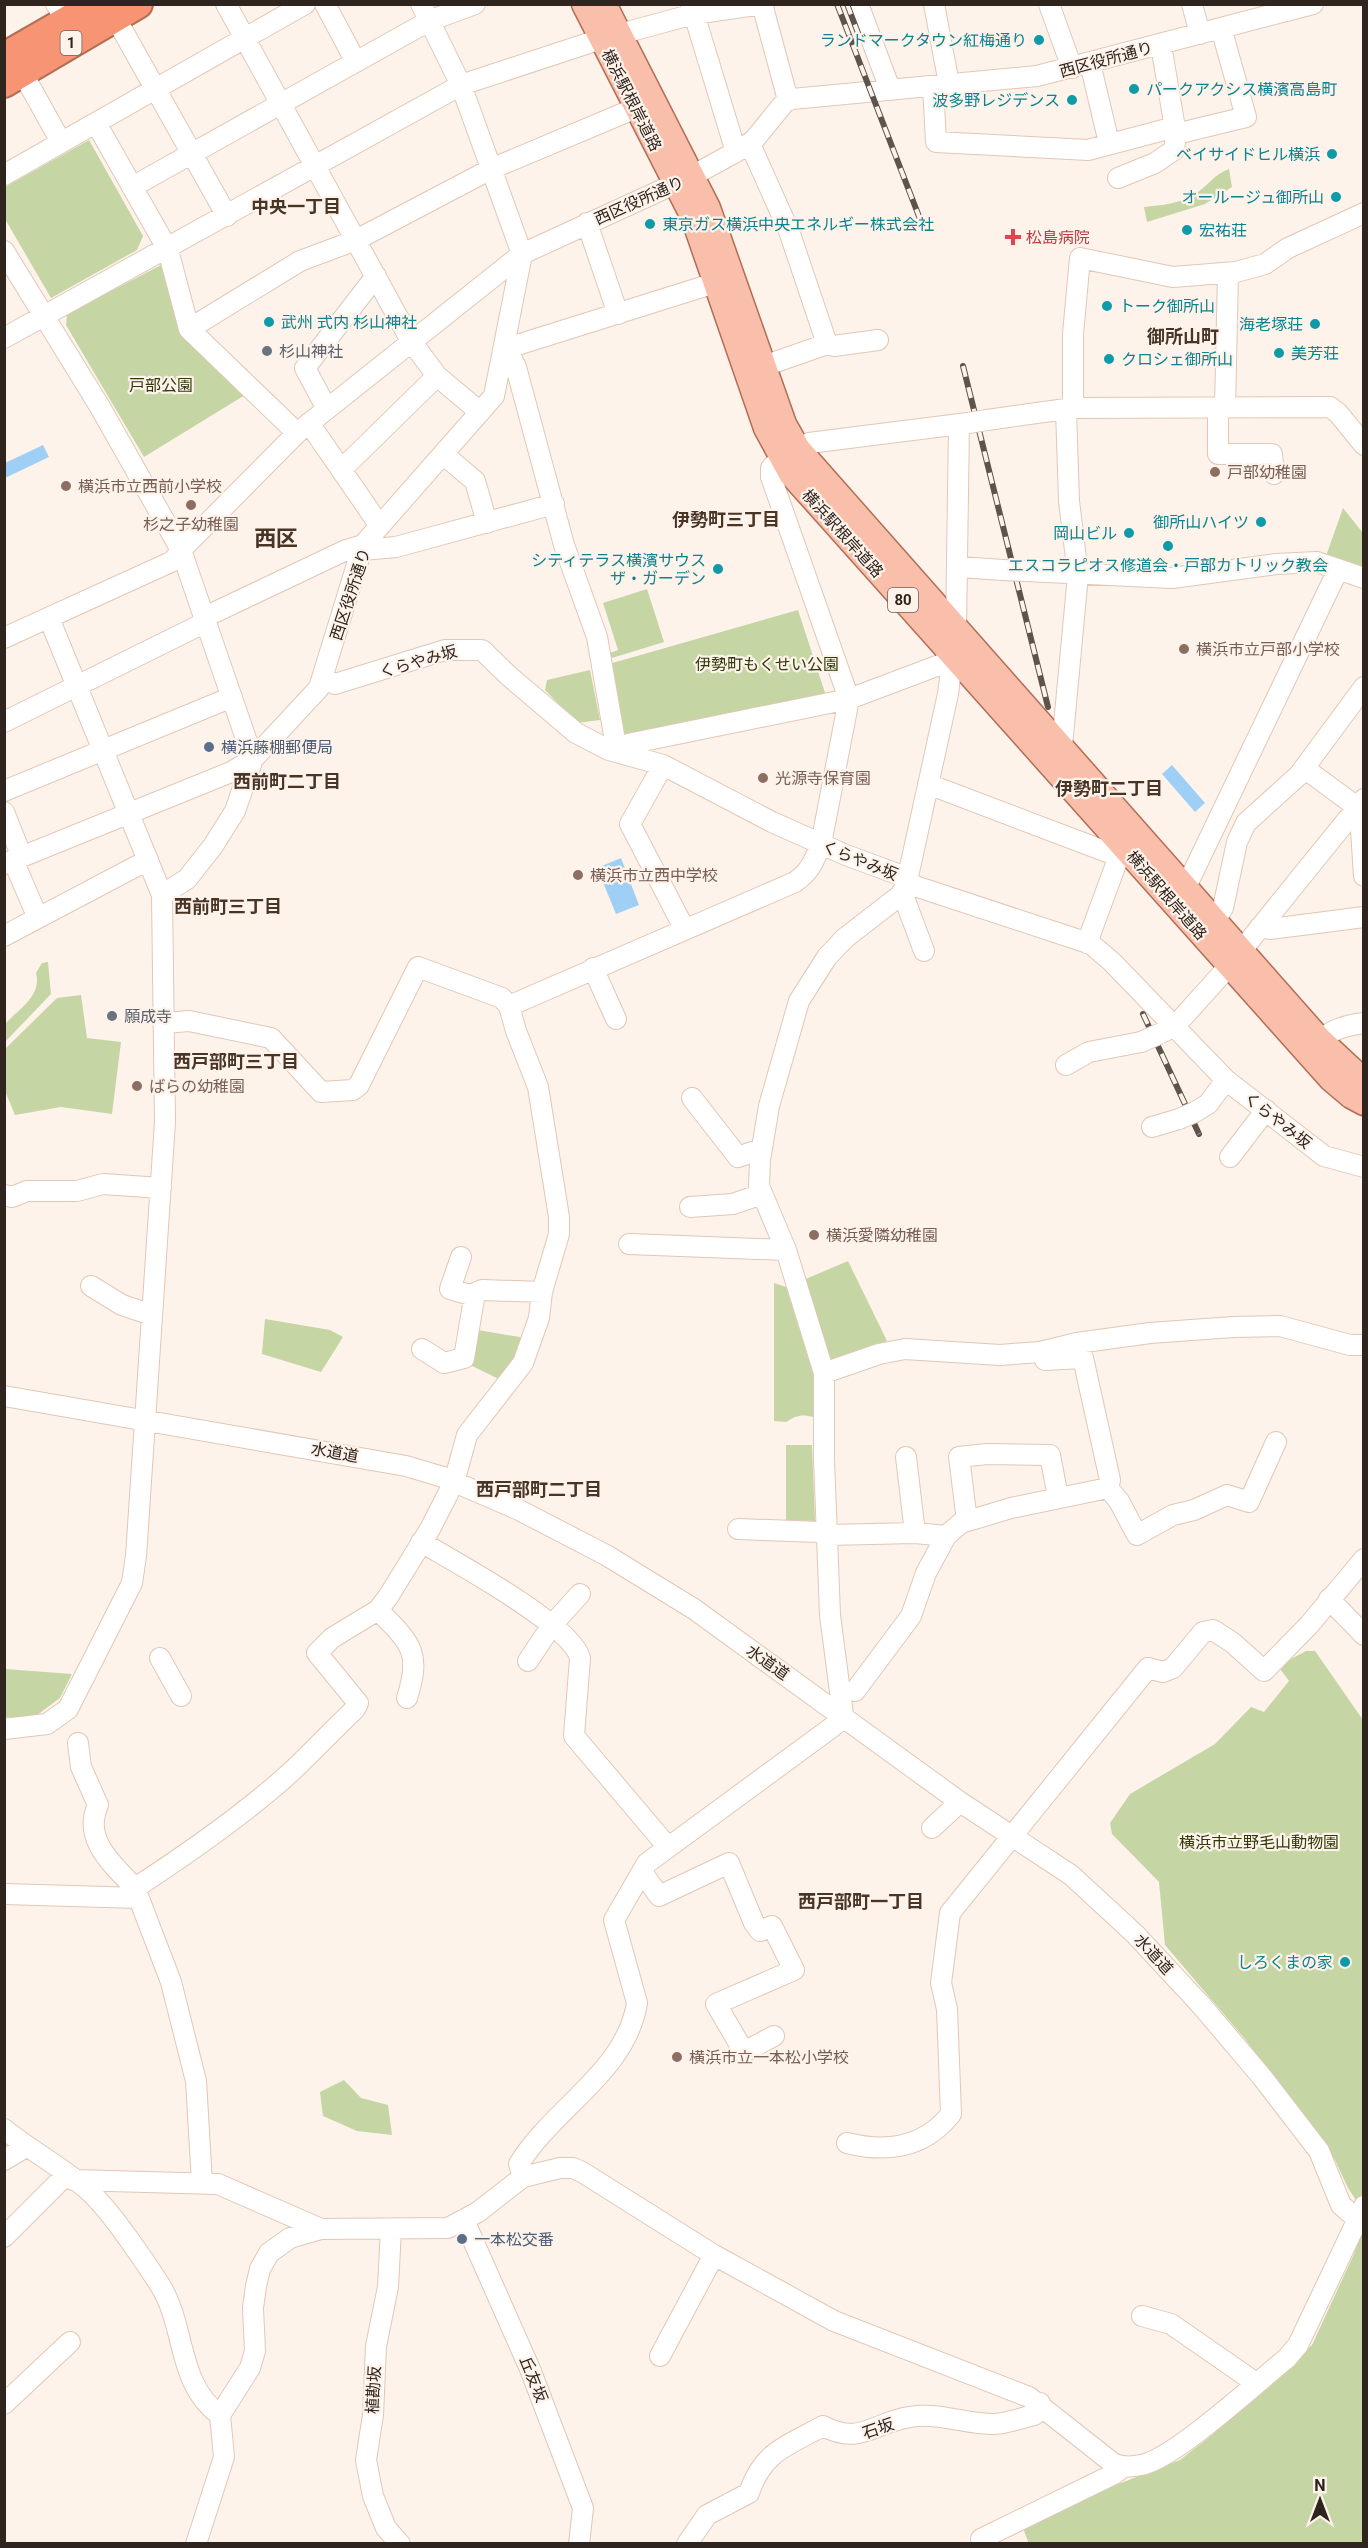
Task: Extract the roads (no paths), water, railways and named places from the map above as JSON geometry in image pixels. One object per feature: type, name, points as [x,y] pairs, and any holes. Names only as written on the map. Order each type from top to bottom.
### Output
[{"type":"highway","name":"1","points":[[10,71],[61,13],[116,9]]},
{"type":"highway","name":"1","points":[[10,71],[116,9]]},
{"type":"main road","name":"横浜駅根岸道路","points":[[584,4],[610,37],[684,180],[693,217],[766,428],[956,629],[1062,746],[1130,839],[1185,889],[1214,921],[1235,958]]},
{"type":"main road","name":"横浜駅根岸道路","points":[[604,4],[610,37],[636,108],[684,180],[708,208],[784,424],[791,474],[952,656],[1130,839],[1314,1046],[1364,1081]]},
{"type":"main road","name":"横浜駅根岸道路","points":[[1314,1046],[1331,1079],[1351,1096],[1364,1103]]},
{"type":"street","points":[[226,4],[411,341],[437,376],[480,411]]},
{"type":"street","points":[[4,175],[305,4]]},
{"type":"street","points":[[325,4],[356,62]]},
{"type":"street","points":[[132,187],[356,62],[425,13],[475,4]]},
{"type":"street","points":[[858,4],[890,89]]},
{"type":"street","points":[[934,4],[941,85],[936,142],[1088,150],[1109,143],[1246,117],[1221,28]]},
{"type":"street","points":[[1049,4],[1081,65],[1109,143]]},
{"type":"street","points":[[1192,4],[1200,34]]},
{"type":"street","name":"西区役所通り","points":[[253,759],[320,688],[363,548],[494,396],[522,254],[684,180],[743,148],[788,100],[1037,76],[1313,4]]},
{"type":"street","points":[[4,338],[168,250],[461,85],[693,10],[763,5],[788,100]]},
{"type":"street","points":[[116,9],[156,90],[227,216]]},
{"type":"street","points":[[693,10],[743,148],[789,231],[826,344]]},
{"type":"street","points":[[4,638],[173,561],[181,550],[303,428],[522,254],[461,85],[425,13]]},
{"type":"street","points":[[1118,178],[1155,163],[1174,150],[1176,131],[1161,45]]},
{"type":"street","points":[[10,71],[61,142]]},
{"type":"street","points":[[189,329],[300,261],[356,240],[491,168],[636,108]]},
{"type":"street","points":[[96,123],[168,250],[189,329],[303,428],[342,469],[380,526]]},
{"type":"street","points":[[1062,746],[1078,575],[1069,501],[1073,334],[1080,258],[1173,277],[1228,273],[1264,264],[1288,248],[1364,213]]},
{"type":"street","points":[[587,223],[618,314]]},
{"type":"street","points":[[5,254],[100,407],[181,550],[253,759],[235,811],[213,846],[187,879],[162,895]]},
{"type":"street","points":[[1228,273],[1218,454],[1272,454],[1274,474]]},
{"type":"street","points":[[327,409],[305,368],[376,276]]},
{"type":"street","points":[[715,283],[517,345],[505,345],[516,367],[564,544],[597,637],[617,752],[628,744],[849,699],[942,664],[952,656]]},
{"type":"street","points":[[764,366],[826,344],[834,346],[878,340]]},
{"type":"street","points":[[342,469],[437,376]]},
{"type":"street","points":[[509,1006],[684,928],[795,882],[812,866],[821,844],[849,699],[771,477],[773,464],[809,443],[1070,408],[1330,407],[1338,413],[1364,445]]},
{"type":"street","points":[[523,2177],[519,2164],[531,2145],[621,2048],[635,2017],[637,2003],[614,1920],[647,1863],[667,1846],[835,1725],[843,1715],[831,1626],[826,1535],[824,1373],[786,1250],[759,1186],[761,1149],[769,1106],[799,1000],[827,957],[845,938],[886,908],[905,886],[948,694],[956,629],[971,422]]},
{"type":"street","points":[[443,454],[475,481],[487,523]]},
{"type":"street","points":[[4,723],[205,619],[346,550],[396,547],[554,504]]},
{"type":"street","points":[[959,567],[1078,575],[1172,578],[1276,564],[1317,562],[1364,579]]},
{"type":"street","points":[[1185,889],[1338,570]]},
{"type":"street","points":[[4,1729],[47,1724],[68,1709],[132,1583],[136,1556],[165,1122],[162,895],[49,618]]},
{"type":"street","name":"くらやみ坂","points":[[323,678],[335,684],[445,650],[482,650],[576,733],[617,752],[663,765],[821,844],[900,875],[905,886],[915,886],[1088,943],[1112,962],[1158,1034],[1226,1080],[1324,1156],[1364,1167]]},
{"type":"street","points":[[1214,921],[1223,908],[1237,842],[1246,823],[1269,804],[1304,768],[1364,687]]},
{"type":"street","points":[[4,791],[232,697]]},
{"type":"street","points":[[13,860],[231,772],[253,759]]},
{"type":"street","points":[[663,765],[630,824],[684,928]]},
{"type":"street","points":[[1304,768],[1359,809],[1364,876]]},
{"type":"street","points":[[928,784],[1107,852],[1130,839]]},
{"type":"street","points":[[1066,1065],[1089,1052],[1158,1034],[1235,958],[1359,809]]},
{"type":"street","points":[[4,812],[13,860],[38,918]]},
{"type":"street","points":[[1088,943],[1130,839]]},
{"type":"street","points":[[4,936],[148,860]]},
{"type":"street","points":[[905,886],[924,951]]},
{"type":"street","points":[[1260,927],[1270,929],[1364,917]]},
{"type":"street","points":[[4,1894],[137,1893],[290,1772],[356,1708],[358,1703],[317,1653],[332,1638],[378,1610],[421,1542],[454,1482],[467,1436],[523,1363],[539,1318],[542,1292],[559,1234],[558,1197],[538,1088],[509,1006],[502,999],[418,967],[359,1085],[353,1090],[321,1092],[271,1038],[189,1021],[165,1023]]},
{"type":"street","points":[[593,968],[616,1019]]},
{"type":"street","points":[[1314,1046],[1340,1026],[1364,1023]]},
{"type":"street","points":[[1152,1127],[1187,1116],[1208,1104],[1226,1080]]},
{"type":"street","points":[[692,1098],[738,1156],[761,1149]]},
{"type":"street","points":[[1230,1157],[1266,1110]]},
{"type":"street","points":[[4,1195],[12,1197],[27,1191],[77,1191],[102,1184],[160,1188]]},
{"type":"street","points":[[690,1207],[733,1204],[762,1194]]},
{"type":"street","points":[[629,1244],[786,1250]]},
{"type":"street","points":[[461,1257],[450,1289],[470,1295],[482,1290],[542,1292]]},
{"type":"street","points":[[91,1286],[122,1305],[152,1315]]},
{"type":"street","points":[[422,1349],[444,1363],[464,1358],[475,1293]]},
{"type":"street","points":[[824,1373],[879,1354],[904,1349],[1000,1355],[1040,1352],[1077,1343],[1150,1333],[1273,1326],[1350,1345],[1364,1345]]},
{"type":"street","points":[[1040,1352],[1044,1360],[1083,1359],[1110,1480],[1108,1488]]},
{"type":"street","name":"水道道","points":[[4,1396],[346,1453],[406,1466],[454,1482],[519,1510],[606,1555],[694,1609],[960,1802],[1071,1875],[1104,1903],[1201,2005],[1306,2133],[1319,2151],[1341,2205],[1360,2212]]},
{"type":"street","points":[[1108,1488],[1119,1502],[1137,1535],[1173,1515],[1194,1510],[1227,1495],[1249,1502],[1276,1442]]},
{"type":"street","points":[[967,1521],[959,1457],[987,1454],[1050,1455],[1058,1497]]},
{"type":"street","points":[[906,1457],[915,1533]]},
{"type":"street","points":[[855,1691],[911,1616],[926,1574],[946,1536],[961,1523],[1058,1497],[1108,1488]]},
{"type":"street","points":[[738,1528],[820,1532],[826,1535],[915,1533],[946,1536]]},
{"type":"street","points":[[421,1542],[516,1599],[552,1625],[578,1649],[580,1658],[574,1736],[667,1846]]},
{"type":"street","points":[[847,2143],[867,2148],[903,2148],[934,2132],[951,2114],[947,2009],[941,1983],[950,1913],[1148,1668],[1162,1672],[1173,1668],[1203,1632],[1213,1630],[1233,1643],[1264,1671],[1364,1559]]},
{"type":"street","points":[[528,1661],[552,1625],[580,1594]]},
{"type":"street","points":[[1329,1599],[1364,1635]]},
{"type":"street","points":[[378,1610],[409,1642],[414,1674],[407,1698]]},
{"type":"street","points":[[160,1658],[181,1696]]},
{"type":"street","points":[[78,1743],[81,1767],[98,1805],[93,1815],[93,1836],[137,1893],[171,1982],[196,2081],[202,2183]]},
{"type":"street","points":[[932,1828],[960,1802]]},
{"type":"street","points":[[642,1872],[659,1896],[729,1863],[754,1923],[760,1930],[772,1926],[794,1970],[716,2004],[744,2052],[774,2036]]},
{"type":"street","points":[[4,2128],[26,2147],[89,2191],[101,2205],[164,2292],[183,2360],[207,2406],[220,2415]]},
{"type":"street","points":[[4,2160],[26,2147]]},
{"type":"street","points":[[196,2544],[224,2457],[220,2415],[250,2368],[255,2351],[253,2308],[260,2269],[269,2253],[304,2232],[356,2227],[439,2230],[448,2228],[478,2212],[523,2177],[541,2171],[573,2168],[714,2255],[858,2332],[959,2368],[1040,2403],[1114,2464],[1123,2467],[1142,2465],[1173,2450],[1287,2358],[1298,2344],[1360,2212]]},
{"type":"street","points":[[4,2237],[70,2178],[218,2184],[321,2229]]},
{"type":"street","points":[[286,2241],[294,2216]]},
{"type":"street","name":"丘友坂","points":[[464,2220],[530,2369],[583,2508],[579,2544]]},
{"type":"street","name":"植勘坂","points":[[391,2229],[388,2287],[376,2346],[373,2415],[366,2460],[373,2496],[386,2528],[400,2544]]},
{"type":"street","points":[[660,2356],[714,2255]]},
{"type":"street","points":[[1142,2316],[1171,2324],[1256,2383]]},
{"type":"street","points":[[4,2403],[70,2342]]},
{"type":"street","name":"石坂","points":[[687,2544],[707,2515],[749,2493],[754,2477],[766,2458],[823,2426],[841,2435],[856,2436],[908,2417],[931,2415],[993,2424],[1034,2415],[1040,2403]]},
{"type":"street","points":[[982,2544],[981,2539],[1114,2474],[1123,2467]]},
{"type":"water","points":[[43,445],[49,457],[5,478],[5,463]]},
{"type":"water","points":[[1172,765],[1205,803],[1195,812],[1162,774]]},
{"type":"water","points":[[621,858],[639,905],[616,914],[597,868]]},
{"type":"railway","points":[[837,4],[920,219]]},
{"type":"railway","points":[[847,4],[858,33]]},
{"type":"railway","points":[[963,366],[1048,707]]},
{"type":"railway","points":[[1143,1014],[1199,1134]]},
{"type":"place","name":"ランドマークタウン紅梅通り","points":[[1039,40]]},
{"type":"place","name":"パークアクシス横濱高島町","points":[[1134,89]]},
{"type":"place","name":"波多野レジデンス","points":[[1072,100]]},
{"type":"place","name":"ベイサイドヒル横浜","points":[[1332,154]]},
{"type":"place","name":"オールージュ御所山","points":[[1336,197]]},
{"type":"place","name":"東京ガス横浜中央エネルギー株式会社","points":[[650,224]]},
{"type":"place","name":"宏祐荘","points":[[1187,230]]},
{"type":"place","name":"松島病院","points":[[1013,237]]},
{"type":"place","name":"トーク御所山","points":[[1107,306]]},
{"type":"place","name":"武州 式内 杉山神社","points":[[269,322]]},
{"type":"place","name":"海老塚荘","points":[[1315,324]]},
{"type":"place","name":"杉山神社","points":[[267,351]]},
{"type":"place","name":"美芳荘","points":[[1279,353]]},
{"type":"place","name":"クロシェ御所山","points":[[1109,359]]},
{"type":"place","name":"戸部幼稚園","points":[[1215,472]]},
{"type":"place","name":"横浜市立西前小学校","points":[[66,486]]},
{"type":"place","name":"杉之子幼稚園","points":[[191,505]]},
{"type":"place","name":"御所山ハイツ","points":[[1261,522]]},
{"type":"place","name":"岡山ビル","points":[[1129,533]]},
{"type":"place","name":"エスコラピオス修道会・戸部カトリック教会","points":[[1168,546]]},
{"type":"place","name":"シティテラス横濱サウス ザ・ガーデン","points":[[718,569]]},
{"type":"place","name":"横浜市立戸部小学校","points":[[1184,649]]},
{"type":"place","name":"横浜藤棚郵便局","points":[[209,747]]},
{"type":"place","name":"光源寺保育園","points":[[763,778]]},
{"type":"place","name":"横浜市立西中学校","points":[[578,875]]},
{"type":"place","name":"願成寺","points":[[112,1016]]},
{"type":"place","name":"ばらの幼稚園","points":[[137,1086]]},
{"type":"place","name":"横浜愛隣幼稚園","points":[[814,1235]]},
{"type":"place","name":"しろくまの家","points":[[1345,1962]]},
{"type":"place","name":"横浜市立一本松小学校","points":[[677,2057]]},
{"type":"place","name":"一本松交番","points":[[462,2239]]},
{"type":"district","name":"中央一丁目","points":[[296,207]]},
{"type":"district","name":"御所山町","points":[[1183,337]]},
{"type":"district","name":"伊勢町三丁目","points":[[726,520]]},
{"type":"district","name":"西区","points":[[276,538]]},
{"type":"district","name":"西前町二丁目","points":[[287,782]]},
{"type":"district","name":"伊勢町二丁目","points":[[1109,789]]},
{"type":"district","name":"西前町三丁目","points":[[228,907]]},
{"type":"district","name":"西戸部町三丁目","points":[[236,1062]]},
{"type":"district","name":"西戸部町二丁目","points":[[539,1490]]},
{"type":"district","name":"西戸部町一丁目","points":[[861,1902]]},
{"type":"park label","name":"戸部公園","points":[[161,385]]},
{"type":"park label","name":"伊勢町もくせい公園","points":[[767,664]]},
{"type":"park label","name":"横浜市立野毛山動物園","points":[[1259,1842]]}]
